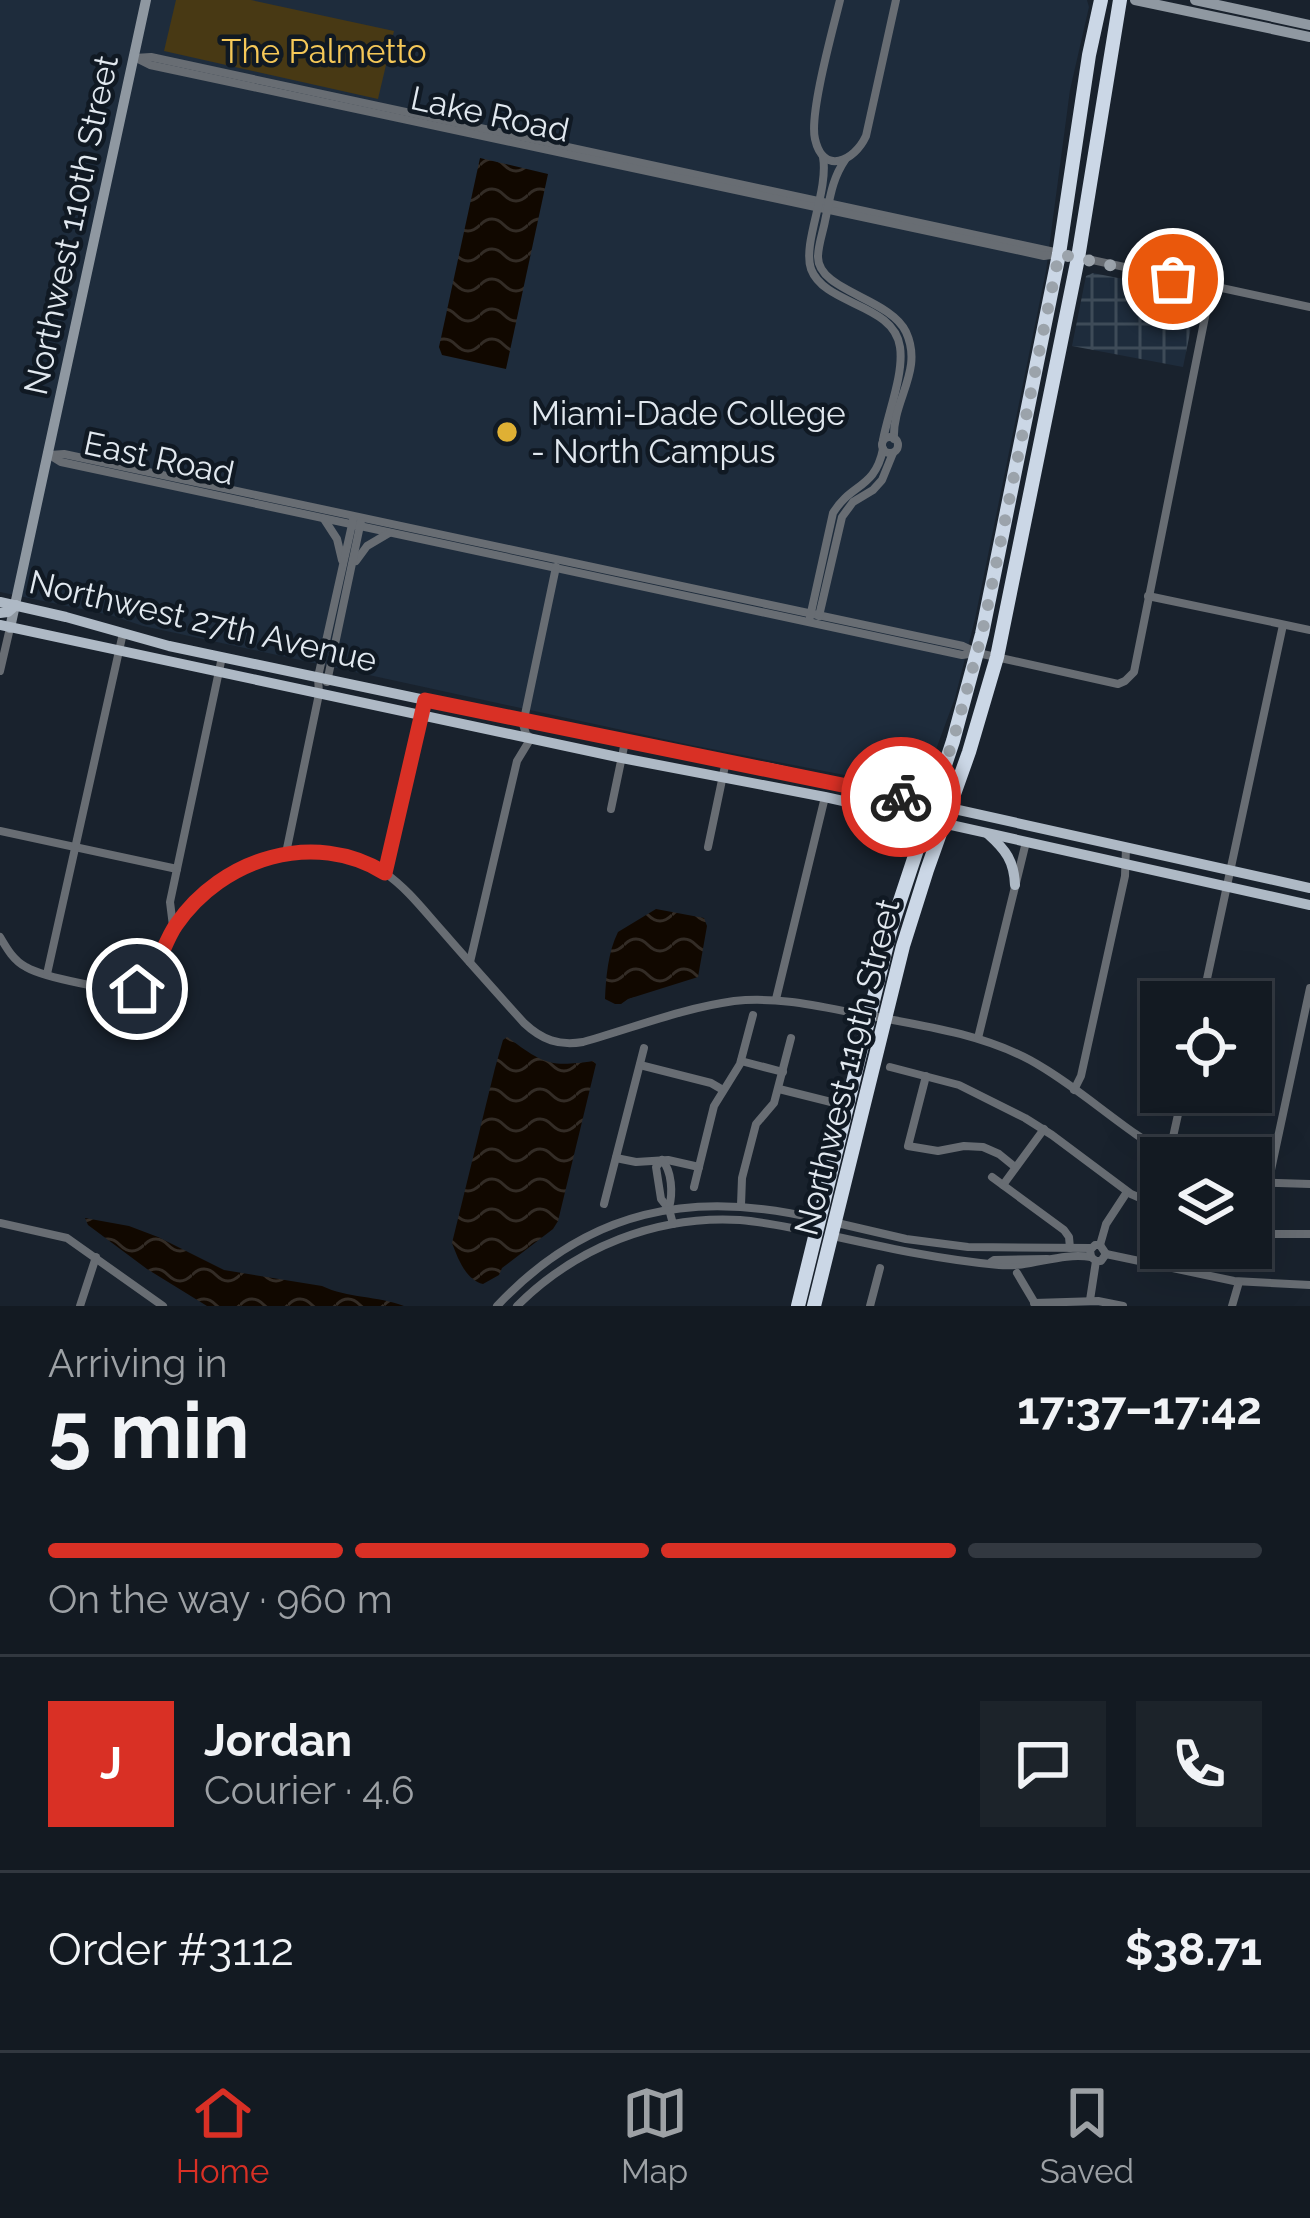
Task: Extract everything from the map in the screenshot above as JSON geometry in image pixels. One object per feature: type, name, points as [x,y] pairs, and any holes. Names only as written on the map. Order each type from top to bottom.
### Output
[{"type":"highway","name":"Northwest 119th Street","points":[[798,1306],[826,1227],[877,1017],[891,928],[978,653],[1059,254],[1101,0]]},
{"type":"highway","name":"Northwest 119th Street","points":[[814,1306],[848,1106],[998,657],[1078,258],[1120,0]]},
{"type":"main road","name":"Northwest 27th Avenue","points":[[0,602],[222,657],[726,761],[946,815],[1126,847],[1310,888]]},
{"type":"main road","points":[[0,613],[16,605]]},
{"type":"main road","name":"Northwest 27th Avenue","points":[[5,627],[622,758],[825,797],[929,811]]},
{"type":"main road","name":"Northwest 27th Avenue","points":[[946,815],[986,832],[1310,905]]},
{"type":"main road","points":[[986,832],[1011,860],[1015,885]]},
{"type":"street","name":"Northwest 110th Street","points":[[0,671],[5,627],[16,605],[50,455],[146,0]]},
{"type":"street","points":[[814,618],[842,517],[882,480],[900,398],[909,383],[904,368],[908,339],[896,317],[830,279],[820,268],[825,175],[814,122],[840,0]]},
{"type":"street","points":[[824,205],[845,160],[857,152],[866,136],[896,0]]},
{"type":"street","points":[[1135,0],[1310,37]]},
{"type":"street","points":[[1195,0],[1310,25]]},
{"type":"street","name":"Lake Road","points":[[134,58],[149,65],[824,205],[1044,256],[1059,254],[1310,307]]},
{"type":"street","points":[[822,155],[845,160]]},
{"type":"street","points":[[1211,287],[1148,596],[1310,630]]},
{"type":"street","name":"East Road","points":[[50,455],[64,454],[814,618],[962,655],[978,653],[1118,684],[1133,672],[1148,596]]},
{"type":"street","name":"East Road","points":[[50,455],[62,462],[557,564]]},
{"type":"street","points":[[323,518],[337,539],[342,564]]},
{"type":"street","points":[[286,853],[342,564],[357,521]]},
{"type":"street","points":[[323,678],[353,566],[357,521]]},
{"type":"street","points":[[353,566],[368,546],[390,532]]},
{"type":"street","points":[[470,962],[517,761],[531,739],[523,720],[557,564]]},
{"type":"street","points":[[1206,981],[1283,625]]},
{"type":"street","points":[[46,974],[123,633]]},
{"type":"street","points":[[174,928],[169,909],[222,657]]},
{"type":"street","points":[[385,873],[425,700]]},
{"type":"street","points":[[513,735],[517,761]]},
{"type":"street","points":[[611,809],[625,742]]},
{"type":"street","points":[[708,848],[726,761]]},
{"type":"street","points":[[776,999],[825,797]]},
{"type":"street","points":[[0,831],[177,869]]},
{"type":"street","points":[[978,1038],[1026,840]]},
{"type":"street","points":[[1074,1090],[1125,875],[1126,847]]},
{"type":"street","points":[[0,937],[22,965],[46,974],[135,990],[151,976],[174,928],[195,901],[216,885],[255,863],[286,853],[307,850],[342,855],[385,873],[418,902],[544,1039],[559,1043],[588,1040],[710,1005],[776,999],[978,1038],[1033,1062],[1140,1139]]},
{"type":"street","points":[[1272,1165],[1310,988]]},
{"type":"street","points":[[694,1187],[714,1106],[741,1061],[753,1015]]},
{"type":"street","points":[[741,1205],[742,1178],[756,1124],[775,1103],[791,1038]]},
{"type":"street","points":[[604,1204],[644,1048]]},
{"type":"street","points":[[741,1061],[783,1072]]},
{"type":"street","points":[[640,1065],[723,1090]]},
{"type":"street","points":[[890,1067],[966,1088],[1044,1129],[1140,1198]]},
{"type":"street","points":[[926,1076],[908,1146],[934,1151],[982,1147],[1015,1167]]},
{"type":"street","points":[[778,1089],[848,1106]]},
{"type":"street","points":[[1003,1185],[1044,1129]]},
{"type":"street","points":[[616,1158],[699,1167]]},
{"type":"street","points":[[662,1160],[656,1167],[663,1174],[661,1199],[673,1224]]},
{"type":"street","points":[[992,1177],[1064,1230],[1070,1248]]},
{"type":"street","points":[[1272,1184],[1310,1184]]},
{"type":"street","points":[[1090,1300],[1094,1253],[1127,1192]]},
{"type":"street","points":[[497,1306],[574,1243],[619,1223],[669,1209],[741,1205],[943,1260],[1033,1264],[1094,1253]]},
{"type":"street","points":[[517,1306],[547,1279],[622,1237],[708,1220],[826,1227],[1034,1253],[1050,1259]]},
{"type":"street","points":[[0,1223],[72,1240],[163,1306]]},
{"type":"street","points":[[1272,1234],[1310,1234]]},
{"type":"street","points":[[943,1260],[945,1245]]},
{"type":"street","points":[[989,1263],[1070,1248],[1094,1253],[1102,1261],[1106,1254],[1239,1282],[1310,1285]]},
{"type":"street","points":[[80,1306],[96,1257]]},
{"type":"street","points":[[870,1306],[880,1268]]},
{"type":"street","points":[[1017,1273],[1035,1304],[1090,1300],[1121,1306]]},
{"type":"street","points":[[1232,1306],[1239,1282]]},
{"type":"shaded area","name":"Miami-Dade College - North Campus","points":[[0,0],[1087,0],[1046,271],[975,619],[955,698],[924,782],[916,789],[691,745],[0,592]]},
{"type":"shaded area","points":[[1093,273],[1198,294],[1183,367],[1072,346],[1086,276]]},
{"type":"green space","name":"The Palmetto","points":[[176,0],[251,0],[394,31],[378,99],[164,51]]},
{"type":"water","points":[[480,158],[548,174],[506,369],[442,355],[439,347]]},
{"type":"water","points":[[656,909],[704,918],[707,926],[698,977],[615,1004],[605,999],[618,932]]},
{"type":"water","points":[[507,1037],[546,1061],[596,1064],[558,1221],[483,1284],[467,1273],[452,1243]]},
{"type":"water","points":[[85,1218],[129,1226],[224,1270],[404,1306],[207,1306],[147,1269]]},
{"type":"way so far","points":[[901,797],[932,803],[966,697],[1059,254],[1173,279]]},
{"type":"place","name":"Miami-Dade College - North Campus","points":[[507,432]]},
{"type":"route","points":[[137,989],[151,976],[166,939],[187,910],[226,878],[255,863],[293,851],[316,850],[359,859],[385,873],[425,700],[901,797]]}]
